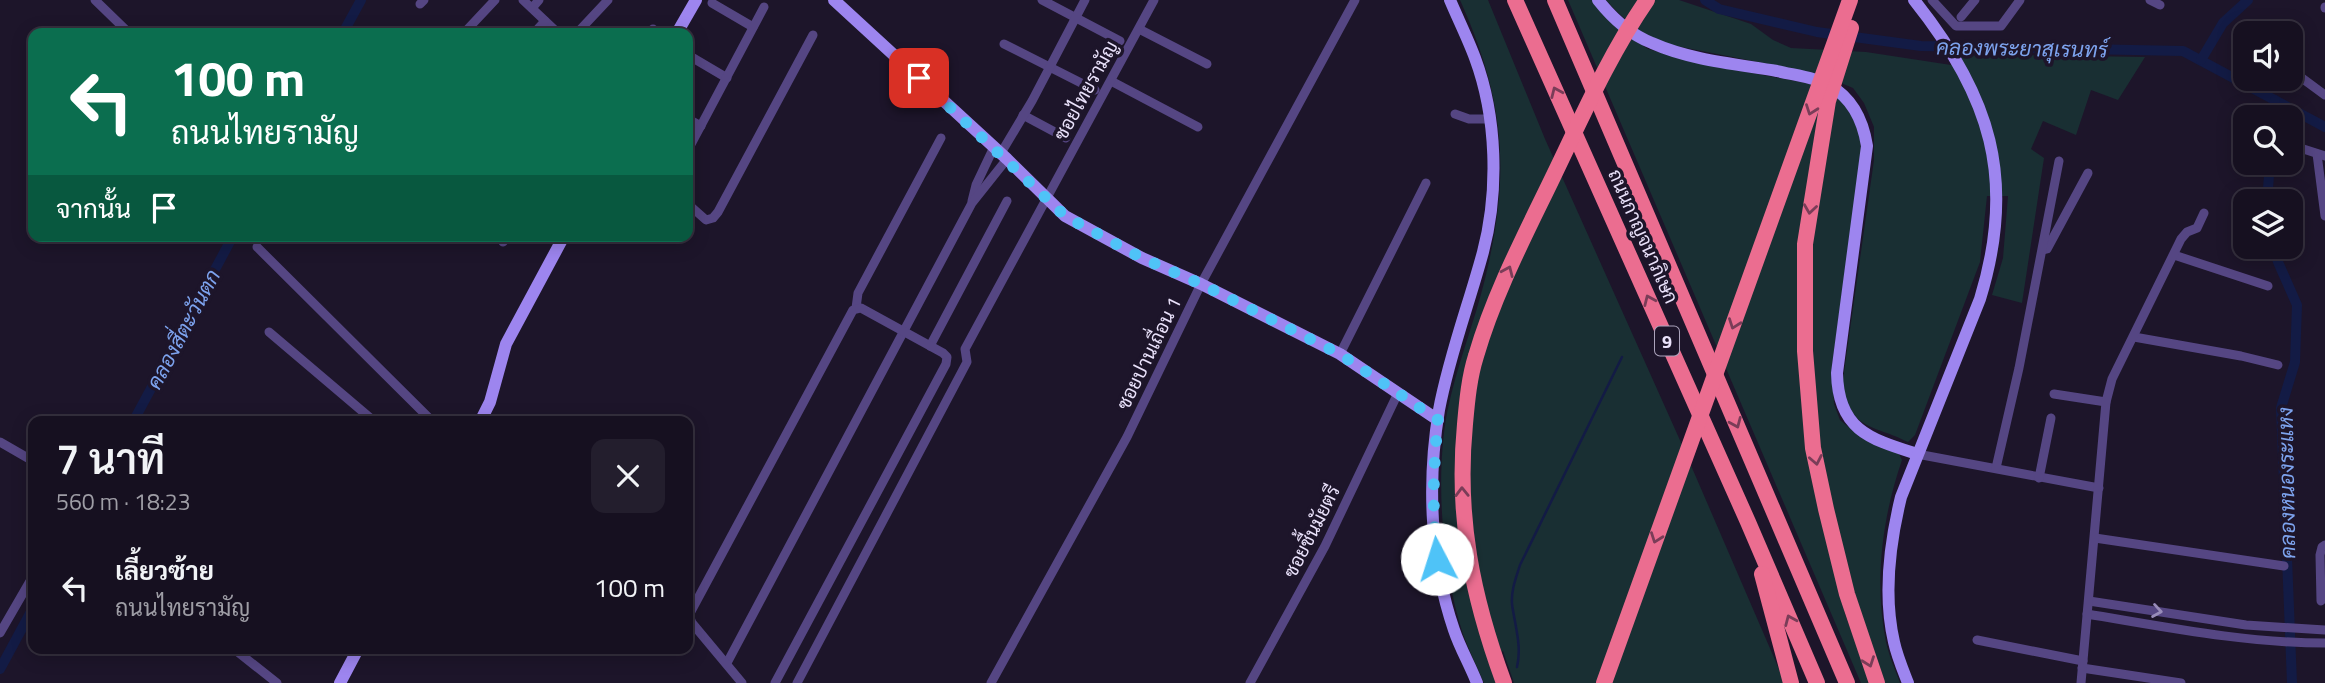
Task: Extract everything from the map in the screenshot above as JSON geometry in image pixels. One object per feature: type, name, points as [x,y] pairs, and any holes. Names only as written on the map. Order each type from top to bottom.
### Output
[{"type":"highway","name":"ถนนกาญจนาภิเษก","points":[[1515,0],[1748,522],[1816,683]]},
{"type":"highway","name":"ถนนกาญจนาภิเษก","points":[[1555,0],[1847,683]]},
{"type":"highway","points":[[1504,683],[1478,599],[1462,511],[1462,457],[1475,360],[1486,325],[1517,252],[1598,84],[1647,0]]},
{"type":"highway","points":[[1604,683],[1850,0]]},
{"type":"highway","points":[[1860,0],[1828,102],[1805,244],[1805,351],[1813,448],[1826,509],[1847,594],[1877,683]]},
{"type":"highway","points":[[1748,522],[1791,683]]},
{"type":"main road","points":[[680,28],[696,0]]},
{"type":"main road","points":[[834,0],[998,150],[1065,216],[1142,258],[1201,284],[1340,354],[1438,420]]},
{"type":"main road","points":[[1450,0],[1485,89],[1493,159],[1490,211],[1483,249],[1446,380],[1438,420],[1432,504],[1437,559],[1454,630],[1477,683]]},
{"type":"main road","points":[[1598,0],[1622,26],[1653,44],[1677,52],[1826,83],[1840,92],[1859,115],[1865,128],[1867,146],[1838,373],[1840,403],[1859,429],[1880,443],[1917,454]]},
{"type":"main road","points":[[1908,683],[1894,642],[1890,616],[1890,573],[1900,496],[1980,299],[1989,270],[1997,202],[1994,166],[1984,122],[1959,62],[1914,0]]},
{"type":"main road","points":[[483,416],[490,402],[506,344],[561,242]]},
{"type":"main road","points":[[340,683],[355,654]]},
{"type":"street","points":[[95,0],[124,28]]},
{"type":"street","points":[[469,28],[495,0]]},
{"type":"street","points":[[523,0],[553,28]]},
{"type":"street","points":[[532,8],[539,0]]},
{"type":"street","points":[[582,28],[608,0]]},
{"type":"street","points":[[1042,0],[1120,40]]},
{"type":"street","points":[[972,203],[976,185],[1023,115],[1085,0]]},
{"type":"street","name":"ซอยไทยรามัญ","points":[[797,683],[967,362],[965,349],[1154,0]]},
{"type":"street","name":"ซอยปานเถื่อน 1","points":[[991,683],[1127,437],[1201,284],[1356,0]]},
{"type":"street","points":[[1932,0],[1956,26],[2001,26],[2020,0]]},
{"type":"street","points":[[1961,17],[1975,0]]},
{"type":"street","points":[[2150,0],[2160,5]]},
{"type":"street","points":[[712,3],[753,27]]},
{"type":"street","points":[[693,141],[764,7]]},
{"type":"street","points":[[539,28],[545,21]]},
{"type":"street","points":[[1139,29],[1207,64]]},
{"type":"street","points":[[693,208],[706,220],[713,218],[718,212],[813,35]]},
{"type":"street","points":[[1004,44],[1095,90]]},
{"type":"street","points":[[693,58],[727,78]]},
{"type":"street","points":[[2303,79],[2322,93],[2325,83]]},
{"type":"street","points":[[1111,81],[1198,127]]},
{"type":"street","points":[[1455,114],[1469,119],[1489,119]]},
{"type":"street","points":[[1023,115],[1066,138]]},
{"type":"street","points":[[693,122],[701,126]]},
{"type":"street","points":[[727,663],[998,150],[1013,130]]},
{"type":"street","points":[[693,608],[856,308],[858,293],[941,138]]},
{"type":"street","points":[[2303,149],[2321,155],[2325,216]]},
{"type":"street","points":[[1998,469],[2024,369],[2059,161]]},
{"type":"street","points":[[2044,248],[2088,173]]},
{"type":"street","points":[[1340,354],[1426,183]]},
{"type":"street","points":[[930,346],[1007,201]]},
{"type":"street","points":[[2081,683],[2106,402],[2112,379],[2181,239],[2187,232],[2197,228],[2204,213]]},
{"type":"street","points":[[257,247],[427,416]]},
{"type":"street","points":[[2174,255],[2268,286]]},
{"type":"street","points":[[775,683],[946,364],[947,357],[943,353],[856,308]]},
{"type":"street","points":[[269,332],[368,416]]},
{"type":"street","points":[[2134,337],[2278,365]]},
{"type":"street","name":"ซอยชื้นมัยตรี","points":[[1250,683],[1325,547],[1398,393]]},
{"type":"street","points":[[2054,394],[2106,402]]},
{"type":"street","points":[[2039,478],[2051,418]]},
{"type":"street","points":[[0,442],[28,458]]},
{"type":"street","points":[[1917,454],[2099,488]]},
{"type":"street","points":[[2095,538],[2284,566]]},
{"type":"street","points":[[2321,601],[2320,555],[2325,545]]},
{"type":"street","points":[[0,633],[28,585]]},
{"type":"street","points":[[2087,614],[2245,639],[2323,643],[2323,630],[2246,625],[2089,601]]},
{"type":"street","points":[[693,624],[742,683]]},
{"type":"street","points":[[2245,639],[2246,625]]},
{"type":"street","points":[[1977,640],[2181,683]]},
{"type":"street","points":[[240,654],[277,683]]},
{"type":"green space","points":[[1460,0],[1488,0],[1545,139],[1785,683],[1514,683],[1503,651],[1487,657],[1497,683],[1484,683],[1463,634],[1456,609],[1446,553],[1441,495],[1441,466],[1447,413],[1485,279],[1498,204],[1500,170],[1495,104],[1487,71]]},
{"type":"green space","points":[[1568,0],[1592,0],[1630,37],[1648,49],[1693,62],[1811,84],[1824,89],[1843,102],[1855,119],[1861,155],[1832,365],[1834,404],[1840,420],[1858,435],[1899,454],[1902,460],[1889,504],[1881,573],[1882,619],[1890,657],[1900,683],[1885,683],[1873,647],[1842,596],[1845,614],[1871,683],[1861,683]]},
{"type":"green space","points":[[1606,0],[1679,0],[1751,24],[1773,40],[1791,48],[1866,52],[1951,65],[1951,54],[2145,57],[2118,100],[2091,90],[2076,135],[2043,121],[2031,149],[2044,158],[2022,303],[1992,295],[2003,258],[2008,196],[1987,196],[1980,262],[1915,435],[1908,442],[1858,419],[1852,412],[1842,386],[1874,160],[1874,127],[1864,103],[1853,88],[1819,74],[1666,44],[1633,26]]},
{"type":"waterway","name":"คลองสี่ตะวันตก","points":[[346,28],[361,0]]},
{"type":"waterway","name":"คลองพระยาสุเรนทร์","points":[[1705,0],[1719,9],[1817,32],[1921,46],[2183,51],[2325,127]]},
{"type":"waterway","points":[[2201,60],[2223,23],[2248,0]]},
{"type":"waterway","name":"คลองหนองระแหง","points":[[2275,100],[2275,105]]},
{"type":"waterway","name":"คลองหนองระแหง","points":[[2268,189],[2269,175]]},
{"type":"waterway","name":"คลองสี่ตะวันตก","points":[[136,416],[230,242]]},
{"type":"waterway","name":"คลองหนองระแหง","points":[[2277,259],[2297,305],[2295,362],[2281,408],[2292,683]]},
{"type":"waterway","points":[[1517,667],[1518,644],[1512,599],[1520,565],[1622,357]]},
{"type":"waterway","name":"คลองสี่ตะวันตก","points":[[0,669],[28,617]]},
{"type":"route","points":[[919,78],[1065,216],[1142,258],[1201,284],[1340,354],[1438,420],[1432,504],[1437,559]]}]
